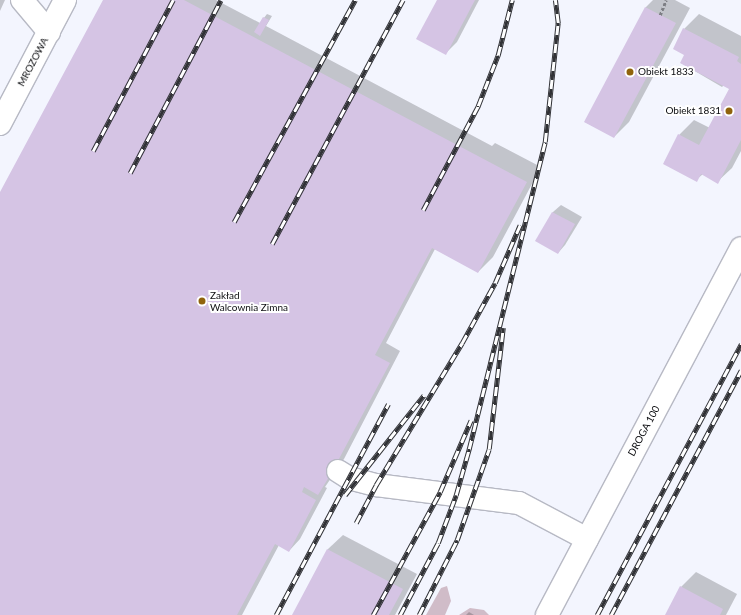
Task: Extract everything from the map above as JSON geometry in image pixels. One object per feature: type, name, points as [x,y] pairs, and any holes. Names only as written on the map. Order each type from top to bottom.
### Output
[{"type":"street","points":[[22,0],[49,32]]},
{"type":"street","name":"MROZOWA","points":[[0,124],[65,0]]},
{"type":"street","name":"DROGA 100","points":[[547,615],[741,248]]},
{"type":"street","points":[[338,471],[349,478],[376,485],[519,503],[587,539]]},
{"type":"path","points":[[660,14],[666,0]]},
{"type":"shaded area","points":[[447,586],[451,601],[445,615],[426,615],[441,588]]},
{"type":"shaded area","points":[[470,608],[484,610],[489,615],[459,615]]},
{"type":"building","name":"Zakład Walcownia Zimna","points":[[103,0],[184,0],[527,182],[478,273],[432,248],[375,355],[390,363],[332,472],[318,495],[304,487],[302,492],[316,500],[289,552],[275,544],[237,615],[0,615],[0,192]]},
{"type":"building","points":[[437,0],[475,0],[446,55],[416,39]]},
{"type":"building","name":"Obiekt 1833","points":[[645,7],[676,23],[614,138],[584,122]]},
{"type":"building","points":[[263,17],[269,20],[260,36],[254,32]]},
{"type":"building","name":"Obiekt 1831","points":[[683,28],[739,57],[737,61],[741,64],[741,140],[718,184],[701,174],[697,182],[663,164],[678,134],[699,145],[729,89],[680,63],[684,55],[673,49]]},
{"type":"building","points":[[552,212],[575,224],[558,254],[535,241]]},
{"type":"building","points":[[327,549],[403,589],[389,615],[292,615]]},
{"type":"building","points":[[680,586],[723,609],[720,615],[665,615]]},
{"type":"railway","points":[[93,151],[173,0]]},
{"type":"railway","points":[[130,173],[221,0]]},
{"type":"railway","points":[[234,222],[355,0]]},
{"type":"railway","points":[[272,244],[403,0]]},
{"type":"railway","points":[[423,210],[478,106],[498,55],[512,0]]},
{"type":"railway","points":[[400,615],[438,543],[456,495],[469,449],[545,142],[558,23],[555,0]]},
{"type":"railway","points":[[356,523],[376,485],[462,343],[495,283],[520,225]]},
{"type":"railway","points":[[419,615],[457,540],[489,449],[503,328]]},
{"type":"railway","points":[[597,615],[741,344]]},
{"type":"railway","points":[[611,615],[741,370]]},
{"type":"railway","points":[[345,495],[424,395]]},
{"type":"railway","points":[[276,615],[388,404]]},
{"type":"railway","points":[[373,615],[440,492],[471,420]]},
{"type":"place","name":"Obiekt 1833","points":[[630,72]]},
{"type":"place","name":"Obiekt 1831","points":[[729,111]]},
{"type":"place","name":"Zakład Walcownia Zimna","points":[[202,301]]}]
